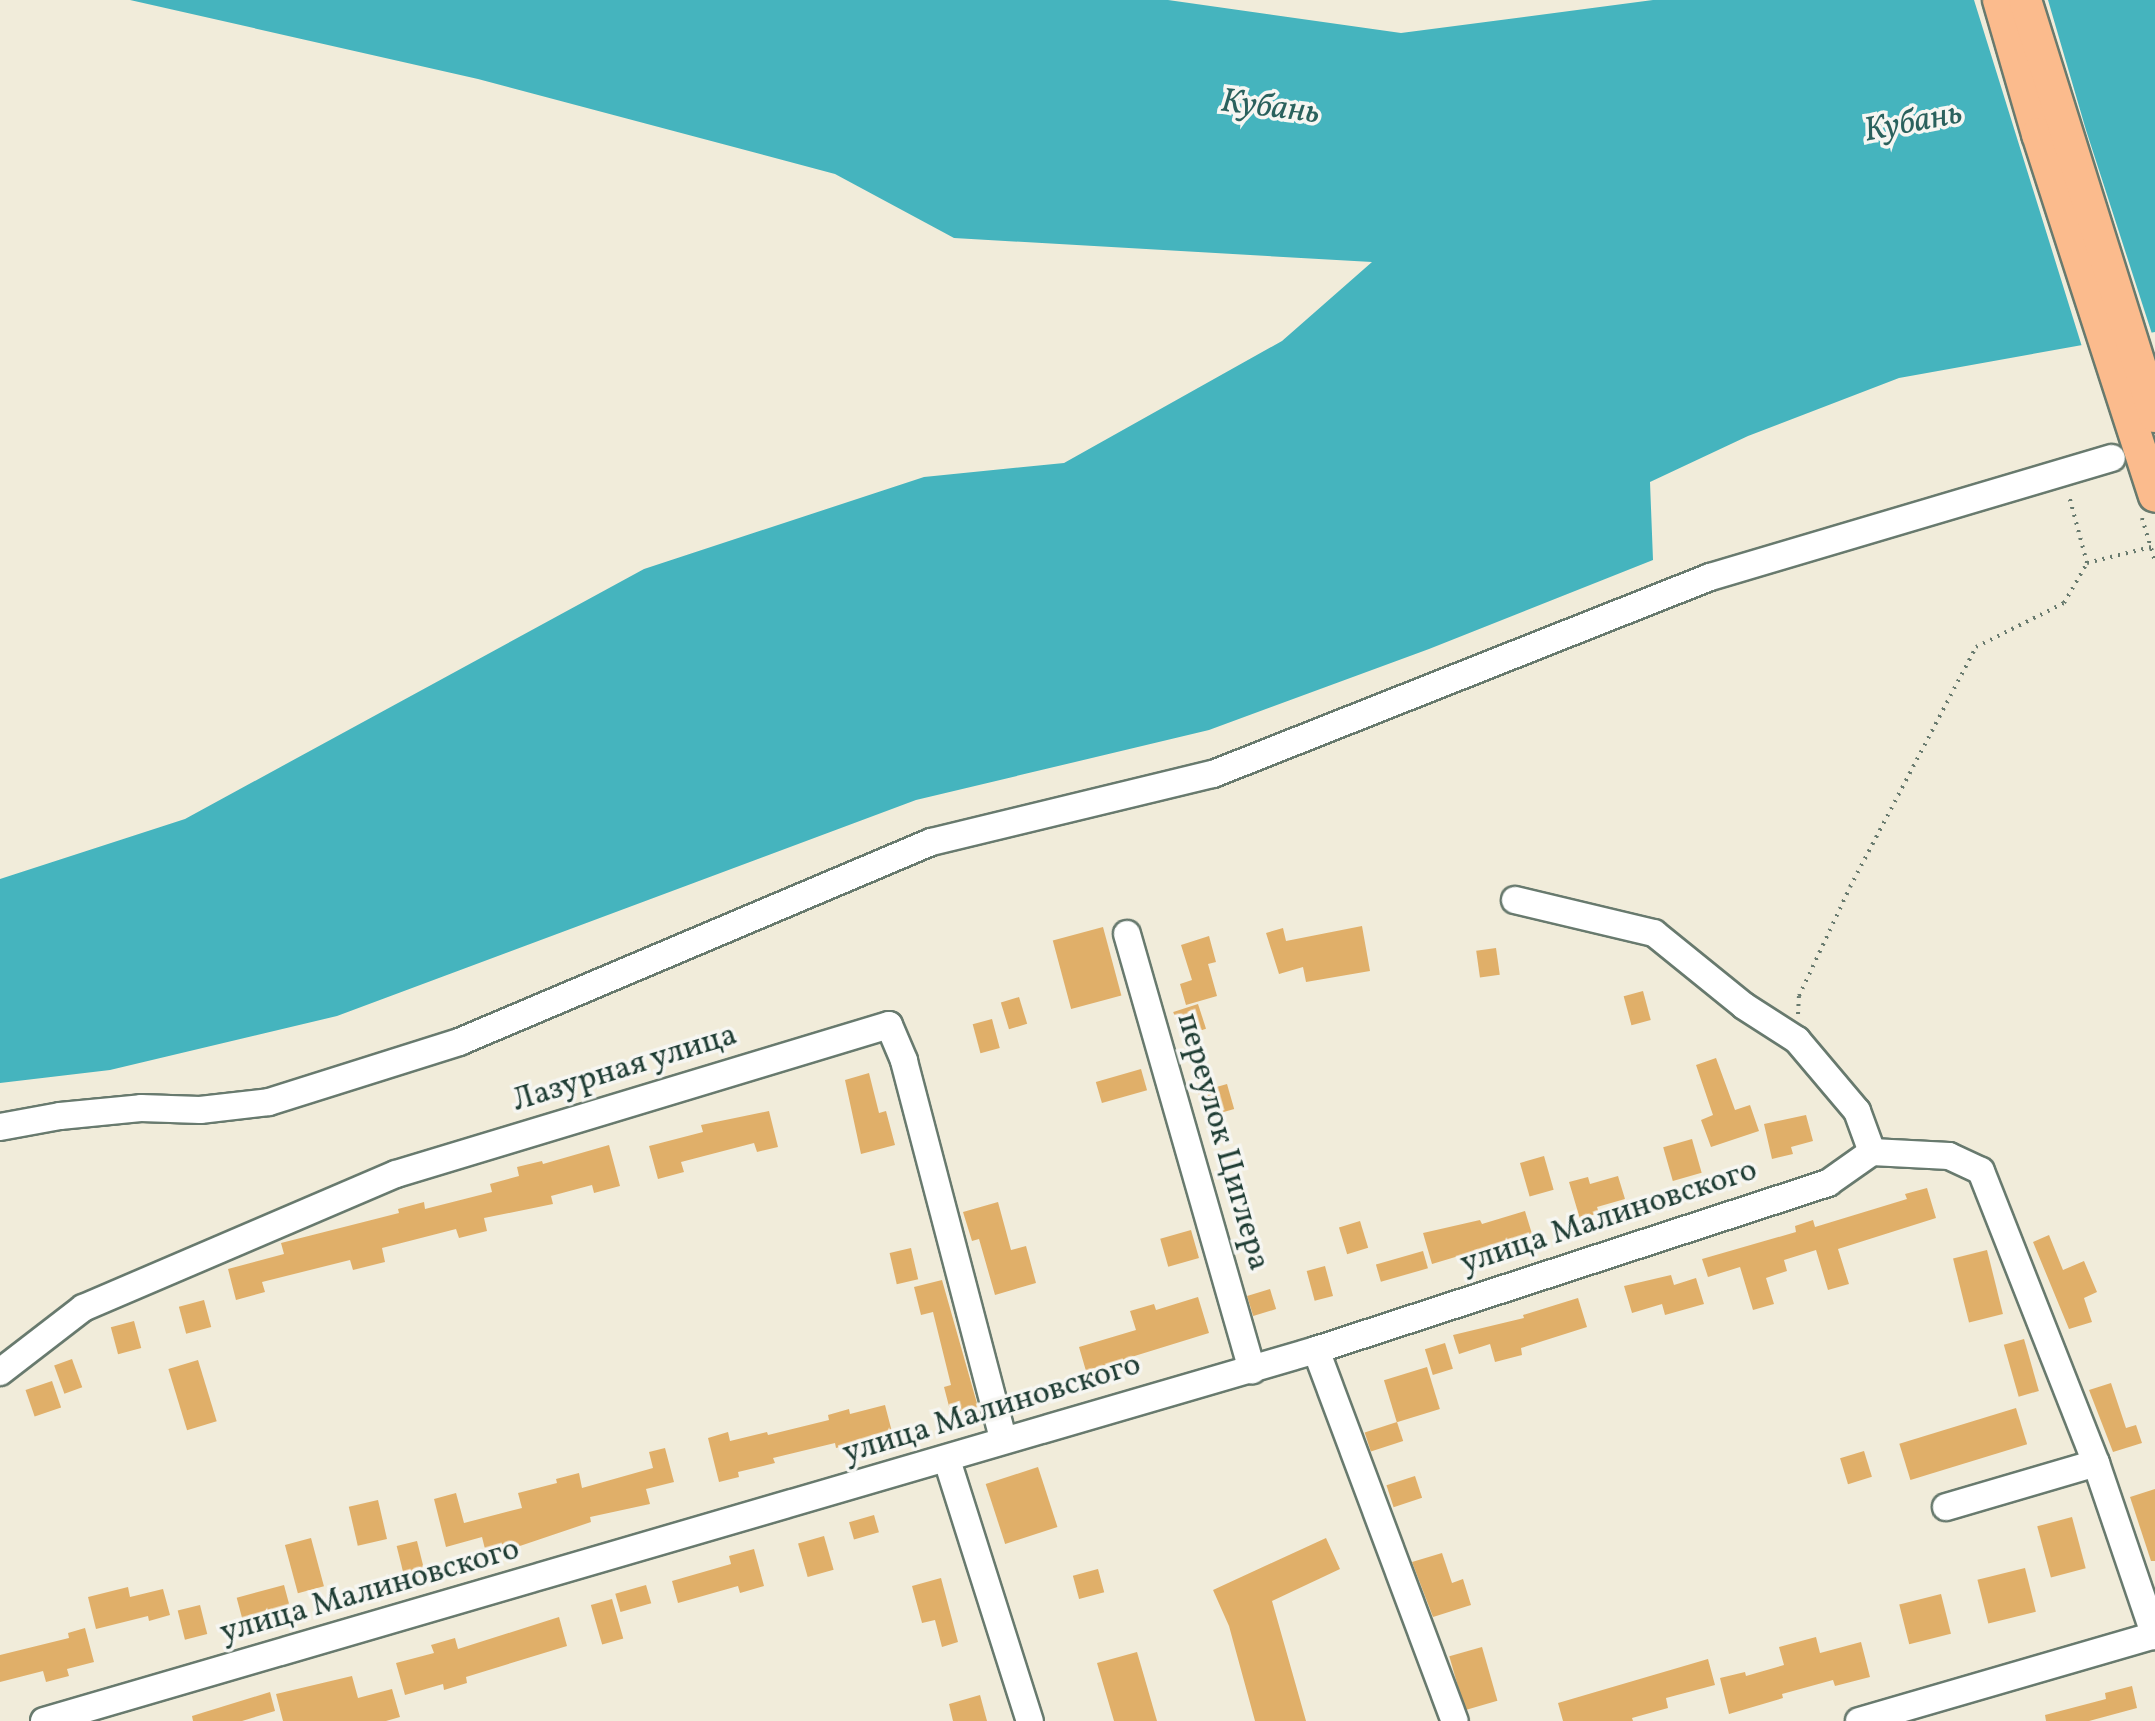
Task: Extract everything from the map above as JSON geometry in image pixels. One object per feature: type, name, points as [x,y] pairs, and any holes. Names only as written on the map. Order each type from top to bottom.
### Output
[{"type":"main road","points":[[1999,0],[2155,496]]},
{"type":"main road","points":[[2025,0],[2155,416]]},
{"type":"street","points":[[0,1127],[60,1116],[141,1108],[200,1110],[269,1102],[459,1042],[931,842],[1213,774],[1710,577],[2112,458]]},
{"type":"street","points":[[1515,900],[1654,933],[1744,1006],[1797,1040],[1857,1111],[1872,1152],[1949,1156],[1981,1171],[1990,1188],[2096,1463],[2155,1635],[1859,1721]]},
{"type":"street","name":"переулок Циглера","points":[[1127,934],[1252,1370]]},
{"type":"street","name":"Лазурная улица","points":[[0,1372],[83,1308],[396,1174],[889,1025],[904,1061],[1003,1439]]},
{"type":"street","name":"улица Малиновского","points":[[49,1720],[947,1460],[1003,1439],[1252,1370],[1828,1183],[1872,1152]]},
{"type":"street","points":[[1316,1350],[1455,1721]]},
{"type":"street","points":[[947,1460],[1030,1721]]},
{"type":"street","points":[[1946,1507],[2096,1463]]},
{"type":"path","points":[[2063,472],[2087,563]]},
{"type":"path","points":[[1797,1040],[1799,996],[1850,887],[1976,647],[2064,603],[2087,563],[2151,545],[2155,561]]},
{"type":"water","name":"Кубань","points":[[130,0],[1168,0],[1401,33],[1653,0],[2155,0],[2155,332],[1899,378],[1748,436],[1650,482],[1653,560],[1429,649],[1209,730],[916,800],[337,1016],[110,1070],[0,1083],[0,879],[185,819],[644,569],[924,477],[1064,463],[1282,341],[1372,262],[954,238],[835,174],[478,79]]},
{"type":"pier","points":[[1974,0],[2048,0],[2153,337],[2083,350]]},
{"type":"building","points":[[1362,926],[1370,971],[1306,982],[1303,967],[1279,974],[1266,933],[1283,928],[1286,941]]},
{"type":"building","points":[[1103,927],[1121,996],[1071,1009],[1053,940]]},
{"type":"building","points":[[1209,936],[1216,962],[1208,964],[1217,996],[1186,1005],[1180,984],[1192,980],[1181,945]]},
{"type":"building","points":[[1496,948],[1500,975],[1480,978],[1476,951]]},
{"type":"building","points":[[1643,991],[1651,1020],[1631,1025],[1624,996]]},
{"type":"building","points":[[1019,997],[1027,1024],[1009,1029],[1001,1003]]},
{"type":"building","points":[[1198,1004],[1206,1029],[1181,1037],[1173,1012]]},
{"type":"building","points":[[992,1019],[1000,1048],[980,1053],[973,1024]]},
{"type":"building","points":[[1716,1058],[1735,1110],[1750,1105],[1759,1131],[1711,1147],[1701,1120],[1713,1115],[1696,1065]]},
{"type":"building","points":[[1141,1069],[1147,1090],[1102,1103],[1096,1082]]},
{"type":"building","points":[[869,1073],[879,1113],[886,1111],[895,1145],[861,1154],[845,1080]]},
{"type":"building","points":[[1227,1084],[1234,1109],[1205,1117],[1198,1092]]},
{"type":"building","points":[[769,1111],[778,1147],[757,1152],[754,1143],[681,1162],[684,1172],[658,1179],[649,1146],[703,1132],[701,1125]]},
{"type":"building","points":[[1806,1115],[1813,1141],[1791,1147],[1793,1154],[1772,1159],[1764,1124]]},
{"type":"building","points":[[1692,1139],[1702,1173],[1673,1181],[1663,1147]]},
{"type":"building","points":[[609,1145],[620,1186],[594,1193],[592,1185],[551,1196],[553,1204],[484,1218],[487,1231],[459,1238],[456,1229],[382,1248],[385,1262],[353,1270],[350,1260],[262,1282],[265,1292],[236,1300],[228,1269],[284,1254],[281,1243],[399,1213],[398,1209],[424,1202],[425,1209],[492,1192],[490,1184],[519,1176],[517,1167],[542,1161],[543,1164]]},
{"type":"building","points":[[1544,1156],[1554,1190],[1530,1197],[1520,1163]]},
{"type":"building","points":[[1618,1176],[1625,1199],[1597,1207],[1599,1213],[1580,1219],[1569,1182],[1588,1177],[1590,1184]]},
{"type":"building","points":[[1927,1188],[1936,1218],[1838,1249],[1849,1284],[1828,1290],[1816,1250],[1784,1260],[1787,1271],[1766,1278],[1774,1304],[1753,1310],[1740,1267],[1708,1277],[1702,1259],[1796,1232],[1795,1226],[1813,1220],[1815,1227],[1907,1199],[1905,1194]]},
{"type":"building","points":[[998,1202],[1011,1250],[1026,1246],[1036,1283],[995,1295],[979,1239],[972,1241],[963,1212]]},
{"type":"building","points":[[1525,1211],[1532,1234],[1432,1264],[1423,1233],[1480,1220],[1482,1224]]},
{"type":"building","points":[[1360,1221],[1368,1248],[1347,1254],[1339,1227]]},
{"type":"building","points":[[1191,1230],[1199,1258],[1168,1267],[1160,1239]]},
{"type":"building","points":[[2049,1235],[2063,1270],[2084,1261],[2097,1292],[2084,1298],[2092,1322],[2069,1329],[2033,1242]]},
{"type":"building","points":[[911,1248],[918,1279],[897,1284],[890,1253]]},
{"type":"building","points":[[1987,1250],[2003,1314],[1969,1323],[1953,1258]]},
{"type":"building","points":[[1423,1251],[1428,1268],[1381,1282],[1376,1265]]},
{"type":"building","points":[[1325,1266],[1333,1296],[1315,1301],[1307,1271]]},
{"type":"building","points":[[1671,1275],[1674,1285],[1696,1278],[1704,1304],[1665,1315],[1662,1304],[1632,1313],[1624,1286]]},
{"type":"building","points":[[942,1280],[978,1407],[951,1414],[944,1387],[951,1385],[933,1312],[921,1315],[914,1287]]},
{"type":"building","points":[[1270,1289],[1276,1309],[1253,1316],[1247,1296]]},
{"type":"building","points":[[1198,1297],[1209,1333],[1086,1371],[1079,1347],[1136,1330],[1130,1311],[1154,1304],[1156,1310]]},
{"type":"building","points":[[1578,1298],[1587,1327],[1521,1348],[1522,1355],[1495,1362],[1490,1344],[1459,1354],[1453,1335],[1524,1318],[1523,1315]]},
{"type":"building","points":[[204,1300],[211,1327],[186,1334],[179,1307]]},
{"type":"building","points":[[134,1321],[141,1348],[118,1354],[111,1327]]},
{"type":"building","points":[[2024,1339],[2039,1391],[2019,1397],[2004,1345]]},
{"type":"building","points":[[1445,1343],[1453,1369],[1433,1375],[1425,1349]]},
{"type":"building","points":[[72,1359],[82,1387],[64,1394],[54,1365]]},
{"type":"building","points":[[198,1360],[217,1421],[187,1430],[168,1369]]},
{"type":"building","points":[[1427,1367],[1440,1409],[1397,1422],[1384,1380]]},
{"type":"building","points":[[52,1381],[61,1407],[35,1417],[26,1390]]},
{"type":"building","points":[[2111,1383],[2126,1428],[2136,1425],[2142,1443],[2113,1452],[2089,1390]]},
{"type":"building","points":[[885,1405],[892,1432],[836,1448],[835,1443],[773,1458],[775,1463],[738,1472],[739,1477],[719,1482],[708,1438],[728,1432],[730,1441],[767,1432],[768,1435],[829,1420],[828,1415],[849,1409],[850,1414]]},
{"type":"building","points":[[2016,1408],[2027,1444],[1910,1480],[1899,1444]]},
{"type":"building","points":[[1397,1422],[1403,1441],[1371,1452],[1365,1433]]},
{"type":"building","points":[[665,1448],[674,1482],[646,1489],[650,1504],[590,1517],[591,1522],[487,1557],[482,1537],[446,1547],[434,1499],[456,1493],[464,1523],[522,1508],[518,1493],[557,1483],[556,1479],[579,1473],[582,1488],[653,1468],[649,1452]]},
{"type":"building","points":[[1864,1451],[1872,1477],[1848,1484],[1840,1458]]},
{"type":"building","points":[[1038,1467],[1057,1527],[1005,1544],[986,1484]]},
{"type":"building","points":[[1415,1476],[1422,1498],[1394,1507],[1386,1485]]},
{"type":"building","points":[[2155,1489],[2155,1561],[2151,1561],[2130,1497]]},
{"type":"building","points":[[378,1500],[387,1539],[358,1546],[349,1507]]},
{"type":"building","points":[[874,1515],[879,1532],[854,1539],[849,1522]]},
{"type":"building","points":[[2072,1517],[2086,1568],[2051,1578],[2037,1526]]},
{"type":"building","points":[[824,1536],[834,1570],[808,1577],[798,1543]]},
{"type":"building","points":[[311,1538],[324,1586],[298,1593],[285,1545]]},
{"type":"building","points":[[1326,1538],[1340,1569],[1272,1601],[1306,1721],[1255,1721],[1229,1626],[1213,1590]]},
{"type":"building","points":[[417,1541],[426,1576],[405,1581],[397,1546]]},
{"type":"building","points":[[754,1549],[764,1586],[740,1593],[738,1586],[678,1603],[672,1581],[731,1564],[729,1556]]},
{"type":"building","points":[[1442,1553],[1452,1583],[1463,1579],[1471,1605],[1433,1617],[1412,1562]]},
{"type":"building","points":[[2025,1568],[2036,1612],[1988,1624],[1977,1580]]},
{"type":"building","points":[[1098,1569],[1104,1592],[1079,1599],[1073,1576]]},
{"type":"building","points":[[941,1578],[958,1642],[942,1647],[935,1620],[922,1623],[912,1586]]},
{"type":"building","points":[[284,1585],[291,1612],[244,1625],[237,1598]]},
{"type":"building","points":[[646,1585],[651,1603],[620,1612],[615,1594]]},
{"type":"building","points":[[128,1587],[130,1597],[163,1589],[170,1615],[149,1621],[148,1616],[96,1629],[88,1597]]},
{"type":"building","points":[[1941,1594],[1951,1634],[1909,1644],[1899,1604]]},
{"type":"building","points":[[612,1599],[623,1638],[602,1644],[591,1605]]},
{"type":"building","points":[[200,1605],[207,1634],[185,1640],[178,1611]]},
{"type":"building","points":[[559,1617],[567,1646],[466,1677],[467,1683],[444,1690],[443,1684],[405,1695],[396,1663],[434,1653],[431,1645],[455,1638],[458,1649]]},
{"type":"building","points":[[85,1628],[94,1662],[67,1669],[69,1676],[46,1682],[43,1671],[0,1682],[0,1655],[69,1638],[68,1633]]},
{"type":"building","points":[[1816,1637],[1820,1653],[1861,1642],[1870,1677],[1835,1686],[1833,1680],[1782,1694],[1783,1698],[1729,1714],[1720,1678],[1745,1672],[1746,1676],[1784,1665],[1779,1647]]},
{"type":"building","points":[[1482,1647],[1497,1701],[1465,1710],[1449,1656]]},
{"type":"building","points":[[1137,1652],[1157,1721],[1114,1721],[1097,1663]]},
{"type":"building","points":[[1708,1659],[1715,1685],[1666,1698],[1668,1708],[1632,1718],[1633,1721],[1563,1721],[1558,1703]]},
{"type":"building","points":[[352,1676],[358,1698],[392,1689],[400,1717],[386,1721],[283,1721],[276,1694]]},
{"type":"building","points":[[2132,1686],[2137,1708],[2089,1721],[2046,1721],[2045,1715],[2106,1699],[2105,1693]]},
{"type":"building","points":[[270,1692],[275,1711],[242,1721],[193,1721],[192,1716]]},
{"type":"building","points":[[980,1695],[987,1721],[953,1721],[949,1704]]}]
